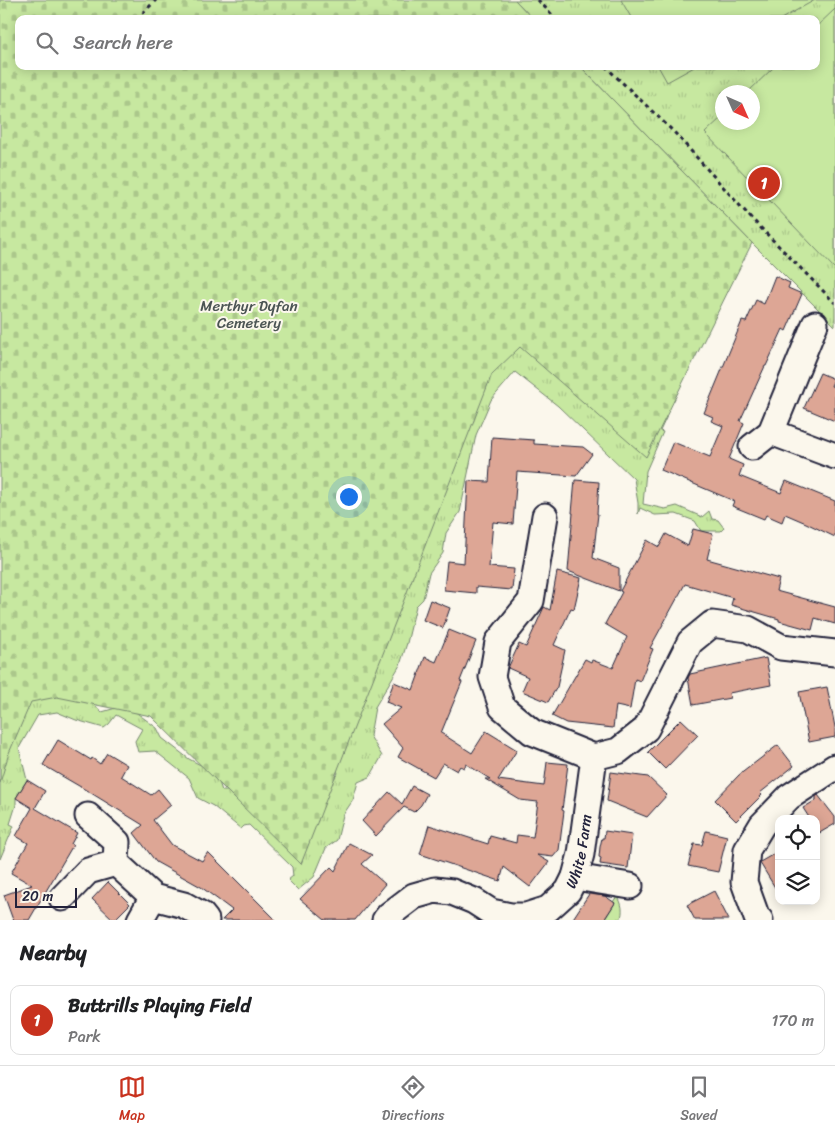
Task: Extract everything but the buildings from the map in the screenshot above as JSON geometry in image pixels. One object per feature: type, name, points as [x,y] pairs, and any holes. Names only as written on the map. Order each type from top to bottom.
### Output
[{"type":"street","points":[[815,324],[762,440],[835,456]]},
{"type":"street","points":[[545,516],[531,601],[498,642],[492,677],[502,707],[532,732],[594,757],[618,751],[646,729],[690,642],[712,624],[748,629],[782,647],[835,653]]},
{"type":"street","name":"White Farm","points":[[385,920],[414,896],[435,890],[452,892],[474,901],[492,912],[511,916],[539,916],[568,891],[575,877],[581,854],[594,757]]},
{"type":"street","points":[[760,920],[757,918],[744,882],[747,850],[762,825],[789,797],[835,767]]},
{"type":"street","points":[[88,816],[117,842],[116,863]]},
{"type":"street","points":[[116,863],[153,897],[184,904],[202,915],[206,920]]},
{"type":"street","points":[[62,898],[88,872],[116,863]]},
{"type":"street","points":[[575,877],[630,886]]},
{"type":"street","points":[[140,920],[153,897]]},
{"type":"path","points":[[142,15],[156,0]]},
{"type":"path","points":[[538,0],[552,15]]},
{"type":"path","points":[[608,70],[674,132],[751,218],[835,303]]},
{"type":"green space","name":"Merthyr Dyfan Cemetery","points":[[0,0],[515,0],[529,15],[15,15],[15,70],[584,70],[752,243],[646,457],[520,347],[492,374],[301,864],[151,716],[57,697],[31,702],[9,753],[0,783]]},
{"type":"green space","points":[[515,0],[835,0],[835,326],[584,70],[820,70],[820,15],[529,15]]},
{"type":"green space","points":[[621,0],[815,0],[788,15],[630,15]]},
{"type":"green space","points":[[835,9],[835,269],[705,133],[715,124],[715,130],[760,130],[760,85],[755,85],[771,70],[820,70],[820,23]]},
{"type":"green space","points":[[660,70],[689,70],[667,82]]},
{"type":"green space","points":[[518,339],[657,414],[667,416],[660,431],[663,432],[646,471],[643,504],[665,509],[677,506],[702,517],[709,511],[712,519],[718,520],[724,528],[721,531],[701,531],[695,521],[676,514],[655,515],[640,508],[638,514],[634,479],[558,406],[515,372],[491,400],[476,435],[460,512],[446,533],[443,553],[429,573],[423,599],[416,606],[400,665],[375,707],[370,736],[382,756],[370,777],[358,782],[353,800],[343,815],[337,840],[326,848],[314,877],[298,890],[288,880],[293,876],[292,867],[249,825],[241,829],[213,806],[198,798],[189,778],[155,751],[138,752],[135,741],[142,729],[116,715],[104,728],[57,712],[38,715],[19,748],[27,780],[16,798],[16,805],[10,824],[14,826],[0,859],[0,757],[25,695],[85,697],[102,712],[126,705],[157,728],[162,738],[189,759],[216,773],[222,791],[325,792],[338,773],[332,761],[459,412]]},
{"type":"green space","points":[[617,896],[622,907],[620,920],[606,920],[605,919]]},
{"type":"place","name":"Buttrills Playing Field","points":[[764,183]]}]
